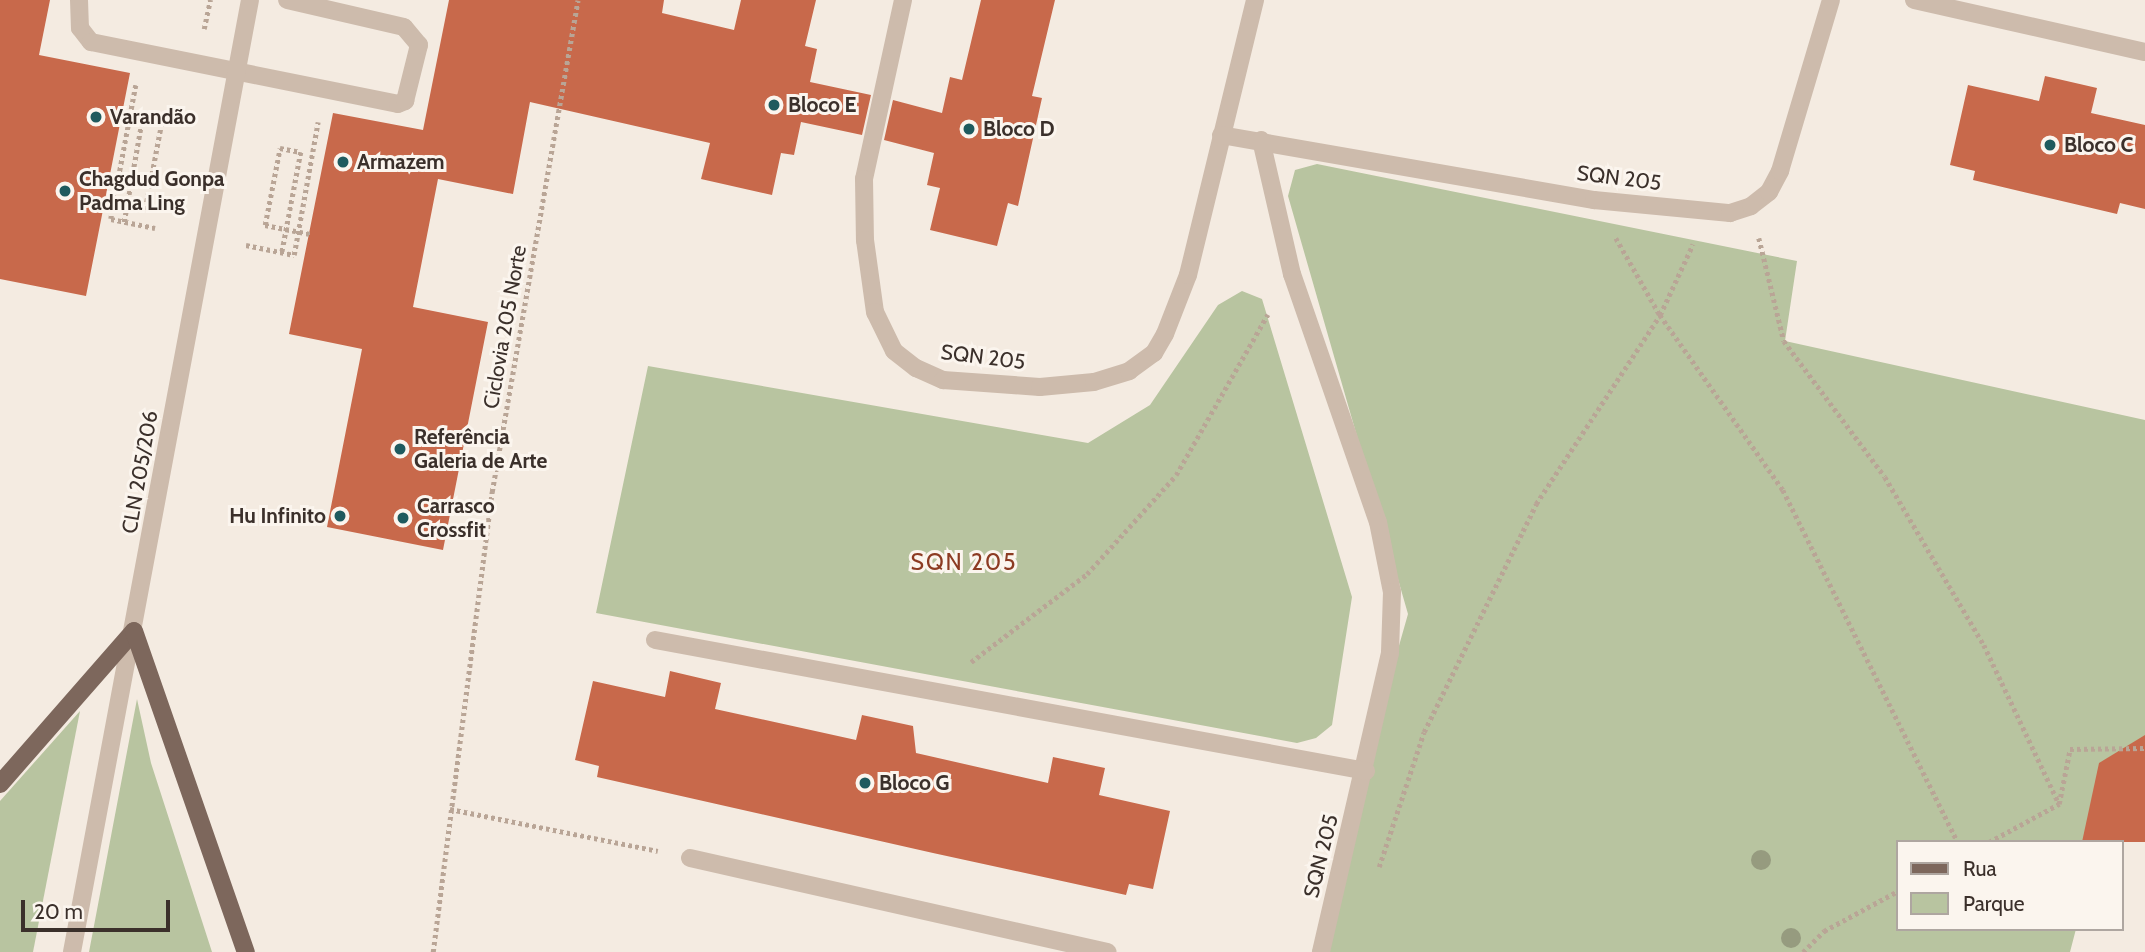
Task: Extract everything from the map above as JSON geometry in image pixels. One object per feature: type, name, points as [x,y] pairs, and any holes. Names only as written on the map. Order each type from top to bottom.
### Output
[{"type":"main road","points":[[0,784],[134,631],[246,952]]},
{"type":"street","points":[[79,0],[80,28],[91,42],[398,104],[405,101],[419,45],[404,27],[287,0]]},
{"type":"street","name":"CLN 205/206","points":[[72,952],[250,0]]},
{"type":"street","name":"SQN 205","points":[[903,0],[864,178],[865,240],[875,312],[894,351],[916,368],[943,380],[993,386],[1094,382],[1142,364],[1165,334],[1188,275],[1255,0]]},
{"type":"street","points":[[1751,206],[1769,192],[1780,171],[1831,0]]},
{"type":"street","points":[[1914,0],[2145,52]]},
{"type":"street","name":"SQN 205","points":[[1221,135],[1594,200],[1730,213],[1751,206]]},
{"type":"street","name":"SQN 205","points":[[1261,140],[1292,274],[1378,522],[1392,592],[1390,653],[1366,771],[1321,952]]},
{"type":"street","points":[[655,640],[1366,771]]},
{"type":"street","points":[[690,858],[1108,952]]},
{"type":"path","points":[[197,63],[210,0]]},
{"type":"path","name":"Ciclovia 205 Norte","points":[[433,952],[492,492],[578,0]]},
{"type":"path","points":[[136,82],[111,219],[155,228]]},
{"type":"path","points":[[246,245],[294,255],[320,110]]},
{"type":"path","points":[[104,199],[146,207],[162,123],[142,120],[124,222]]},
{"type":"path","points":[[282,253],[301,152],[280,148],[265,225],[310,233]]},
{"type":"path","points":[[1594,200],[1660,315],[1783,490],[1957,840]]},
{"type":"path","points":[[1751,206],[1784,341],[1892,489],[1984,645],[2059,804]]},
{"type":"path","points":[[1378,869],[1424,732],[1536,504],[1660,315],[1709,211]]},
{"type":"path","points":[[932,692],[1087,574],[1176,475],[1292,274]]},
{"type":"path","points":[[2059,804],[2070,749],[2145,748]]},
{"type":"path","points":[[1993,840],[2059,804]]},
{"type":"path","points":[[450,809],[690,858]]},
{"type":"path","points":[[1804,952],[1824,931],[1896,892]]},
{"type":"green space","points":[[1317,164],[1797,261],[1785,341],[2145,420],[2145,780],[2099,840],[1896,840],[1896,931],[2075,931],[2070,952],[1312,952],[1408,614],[1288,196],[1295,170]]},
{"type":"green space","points":[[1242,291],[1262,299],[1352,597],[1332,725],[1316,738],[1297,743],[596,613],[648,366],[1088,443],[1150,405],[1218,305]]},
{"type":"green space","points":[[137,699],[151,763],[212,952],[89,952]]},
{"type":"green space","points":[[80,711],[33,952],[0,952],[0,801]]},
{"type":"building","points":[[0,0],[50,0],[39,55],[130,73],[86,296],[0,279]]},
{"type":"building","points":[[449,0],[664,0],[662,13],[734,30],[741,0],[816,0],[805,46],[817,49],[810,82],[871,95],[862,135],[801,122],[794,155],[781,153],[772,195],[701,179],[710,143],[530,102],[513,194],[438,179],[413,307],[488,322],[443,550],[327,527],[362,349],[289,334],[333,113],[423,130]]},
{"type":"building","name":"Bloco D","points":[[981,0],[1055,0],[1032,96],[1042,98],[1018,206],[1008,203],[997,246],[930,230],[940,188],[927,185],[934,153],[884,140],[893,100],[942,113],[950,77],[962,80]]},
{"type":"building","name":"Bloco C","points":[[2045,76],[2097,88],[2091,113],[2145,125],[2145,209],[2120,203],[2117,214],[1973,180],[1975,171],[1950,165],[1968,85],[2039,101]]},
{"type":"building","name":"Bloco G","points":[[670,671],[721,683],[715,709],[856,740],[862,715],[913,726],[916,753],[1048,783],[1053,757],[1105,768],[1099,795],[1170,811],[1153,889],[1129,884],[1126,895],[933,853],[597,777],[599,766],[575,760],[593,681],[665,697]]},
{"type":"building","points":[[2145,735],[2145,842],[2082,840],[2099,763]]},
{"type":"place","name":"Bloco E","points":[[774,105]]},
{"type":"place","name":"Varandão","points":[[96,117]]},
{"type":"place","name":"Bloco D","points":[[969,129]]},
{"type":"place","name":"Bloco C","points":[[2050,145]]},
{"type":"place","name":"Armazem","points":[[343,162]]},
{"type":"place","name":"Chagdud Gonpa Padma Ling","points":[[65,191]]},
{"type":"place","name":"Referência Galeria de Arte","points":[[400,449]]},
{"type":"place","name":"Hu Infinito","points":[[340,516]]},
{"type":"place","name":"Carrasco Crossfit","points":[[403,518]]},
{"type":"place","name":"Bloco G","points":[[865,783]]},
{"type":"district","name":"SQN 205","points":[[964,562]]}]
